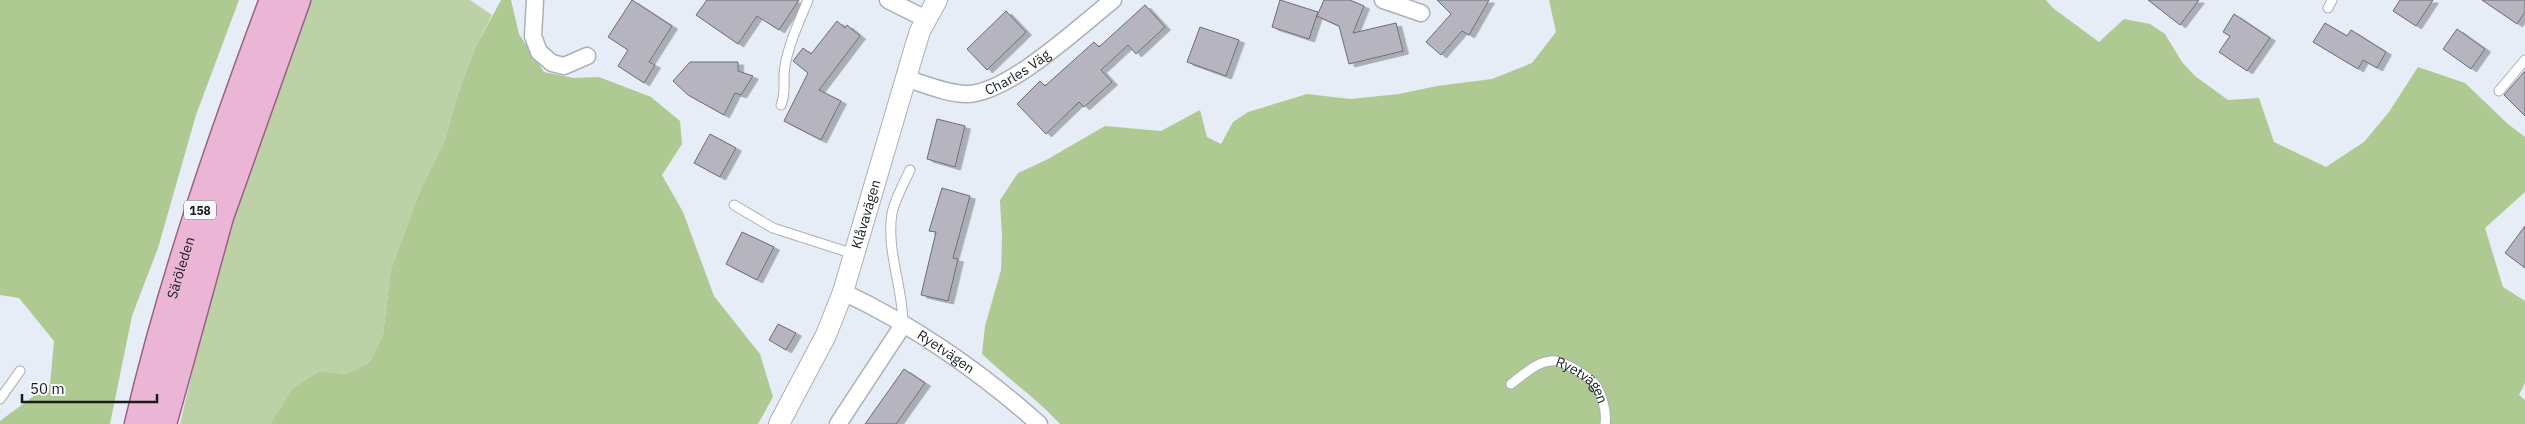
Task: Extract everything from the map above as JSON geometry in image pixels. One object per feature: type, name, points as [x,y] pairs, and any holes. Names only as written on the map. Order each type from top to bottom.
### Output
[{"type":"main road","name":"Säröleden","points":[[138,424],[174,291],[234,105],[273,0]]},
{"type":"main road","name":"Säröleden","points":[[163,424],[220,218],[298,0]]},
{"type":"street","points":[[535,0],[533,36],[539,52],[552,63],[564,66],[587,56]]},
{"type":"street","points":[[888,0],[926,19]]},
{"type":"street","name":"Klåvavägen","points":[[780,424],[826,335],[843,292],[905,78],[926,19],[937,0]]},
{"type":"street","name":"Charles Väg","points":[[905,78],[965,94],[986,92],[1015,76],[1113,0]]},
{"type":"street","points":[[1383,0],[1421,13]]},
{"type":"street","name":"Ryetvägen","points":[[843,292],[903,325],[989,381],[1039,424]]},
{"type":"street","points":[[838,424],[903,325]]},
{"type":"lane","points":[[781,104],[784,96],[784,68],[791,43],[808,0]]},
{"type":"lane","points":[[2499,91],[2525,60]]},
{"type":"lane","points":[[903,325],[899,285],[891,247],[892,212],[910,170]]},
{"type":"lane","points":[[734,205],[773,228],[854,254]]},
{"type":"lane","name":"Ryetvägen","points":[[1511,384],[1534,367],[1552,360],[1570,366],[1596,385],[1606,411],[1605,424]]},
{"type":"lane","points":[[0,399],[20,371]]},
{"type":"green space","points":[[0,0],[239,0],[196,115],[158,248],[132,316],[110,424],[0,424],[0,421],[50,384],[54,341],[19,298],[0,295]]},
{"type":"green space","points":[[307,0],[470,0],[492,15],[475,48],[457,96],[445,140],[420,191],[391,269],[383,335],[370,362],[346,374],[319,371],[293,388],[270,424],[180,424],[224,238]]},
{"type":"green space","points":[[501,0],[511,0],[519,34],[544,72],[574,78],[599,77],[651,97],[680,121],[682,144],[662,175],[683,212],[714,296],[760,354],[773,397],[758,424],[270,424],[293,388],[319,371],[346,374],[370,362],[383,335],[391,269],[420,191],[445,140],[457,96],[475,48]]},
{"type":"green space","points":[[1549,0],[2046,0],[2053,8],[2099,42],[2124,19],[2150,24],[2165,34],[2182,62],[2195,76],[2228,100],[2259,98],[2274,142],[2326,167],[2364,142],[2389,112],[2418,67],[2465,83],[2508,124],[2525,137],[2525,192],[2485,228],[2503,287],[2525,301],[2525,383],[2519,395],[2525,400],[2525,424],[1060,424],[982,354],[985,326],[1001,270],[1000,200],[1018,173],[1048,159],[1105,126],[1161,131],[1200,110],[1207,137],[1221,144],[1233,122],[1248,112],[1307,94],[1350,99],[1399,94],[1437,86],[1492,79],[1532,63],[1556,32]]},
{"type":"building","points":[[632,0],[672,26],[649,62],[655,65],[644,83],[618,66],[628,50],[608,37]]},
{"type":"building","points":[[707,0],[799,0],[779,30],[757,16],[738,44],[696,15]]},
{"type":"building","points":[[1280,0],[1318,12],[1309,39],[1272,27]]},
{"type":"building","points":[[1324,0],[1350,0],[1364,6],[1353,33],[1396,23],[1403,51],[1349,64],[1339,26],[1317,16]]},
{"type":"building","points":[[1437,0],[1489,0],[1469,35],[1462,31],[1441,55],[1426,42],[1451,14]]},
{"type":"building","points":[[2148,0],[2199,0],[2180,25]]},
{"type":"building","points":[[2400,0],[2433,0],[2416,26],[2393,11]]},
{"type":"building","points":[[2482,0],[2525,0],[2525,12],[2517,24]]},
{"type":"building","points":[[1145,5],[1165,27],[1136,54],[1128,45],[1101,70],[1112,82],[1084,107],[1079,102],[1046,134],[1017,104],[1040,81],[1045,86],[1094,42],[1099,47]]},
{"type":"building","points":[[1006,11],[1026,32],[987,70],[967,49]]},
{"type":"building","points":[[2234,14],[2270,38],[2247,71],[2219,52],[2230,36],[2223,32]]},
{"type":"building","points":[[837,21],[845,28],[847,25],[860,36],[819,90],[841,101],[821,140],[784,121],[808,73],[793,61],[803,48],[811,54]]},
{"type":"building","points":[[2325,23],[2347,36],[2351,30],[2386,52],[2377,68],[2363,60],[2358,69],[2313,42]]},
{"type":"building","points":[[1200,27],[1239,40],[1226,76],[1187,62]]},
{"type":"building","points":[[2457,29],[2485,49],[2471,69],[2443,49]]},
{"type":"building","points":[[690,62],[738,62],[738,71],[753,76],[741,95],[735,93],[724,115],[688,95],[673,81]]},
{"type":"building","points":[[2525,71],[2525,116],[2504,95]]},
{"type":"building","points":[[937,119],[965,126],[955,167],[927,159]]},
{"type":"building","points":[[710,134],[736,148],[720,177],[694,163]]},
{"type":"building","points":[[942,188],[970,196],[953,258],[958,259],[948,301],[921,295],[936,232],[929,231]]},
{"type":"building","points":[[2525,226],[2525,268],[2505,253]]},
{"type":"building","points":[[742,232],[774,247],[757,280],[726,264]]},
{"type":"building","points":[[778,324],[796,333],[786,350],[769,340]]},
{"type":"building","points":[[904,369],[925,383],[896,424],[865,424]]}]
